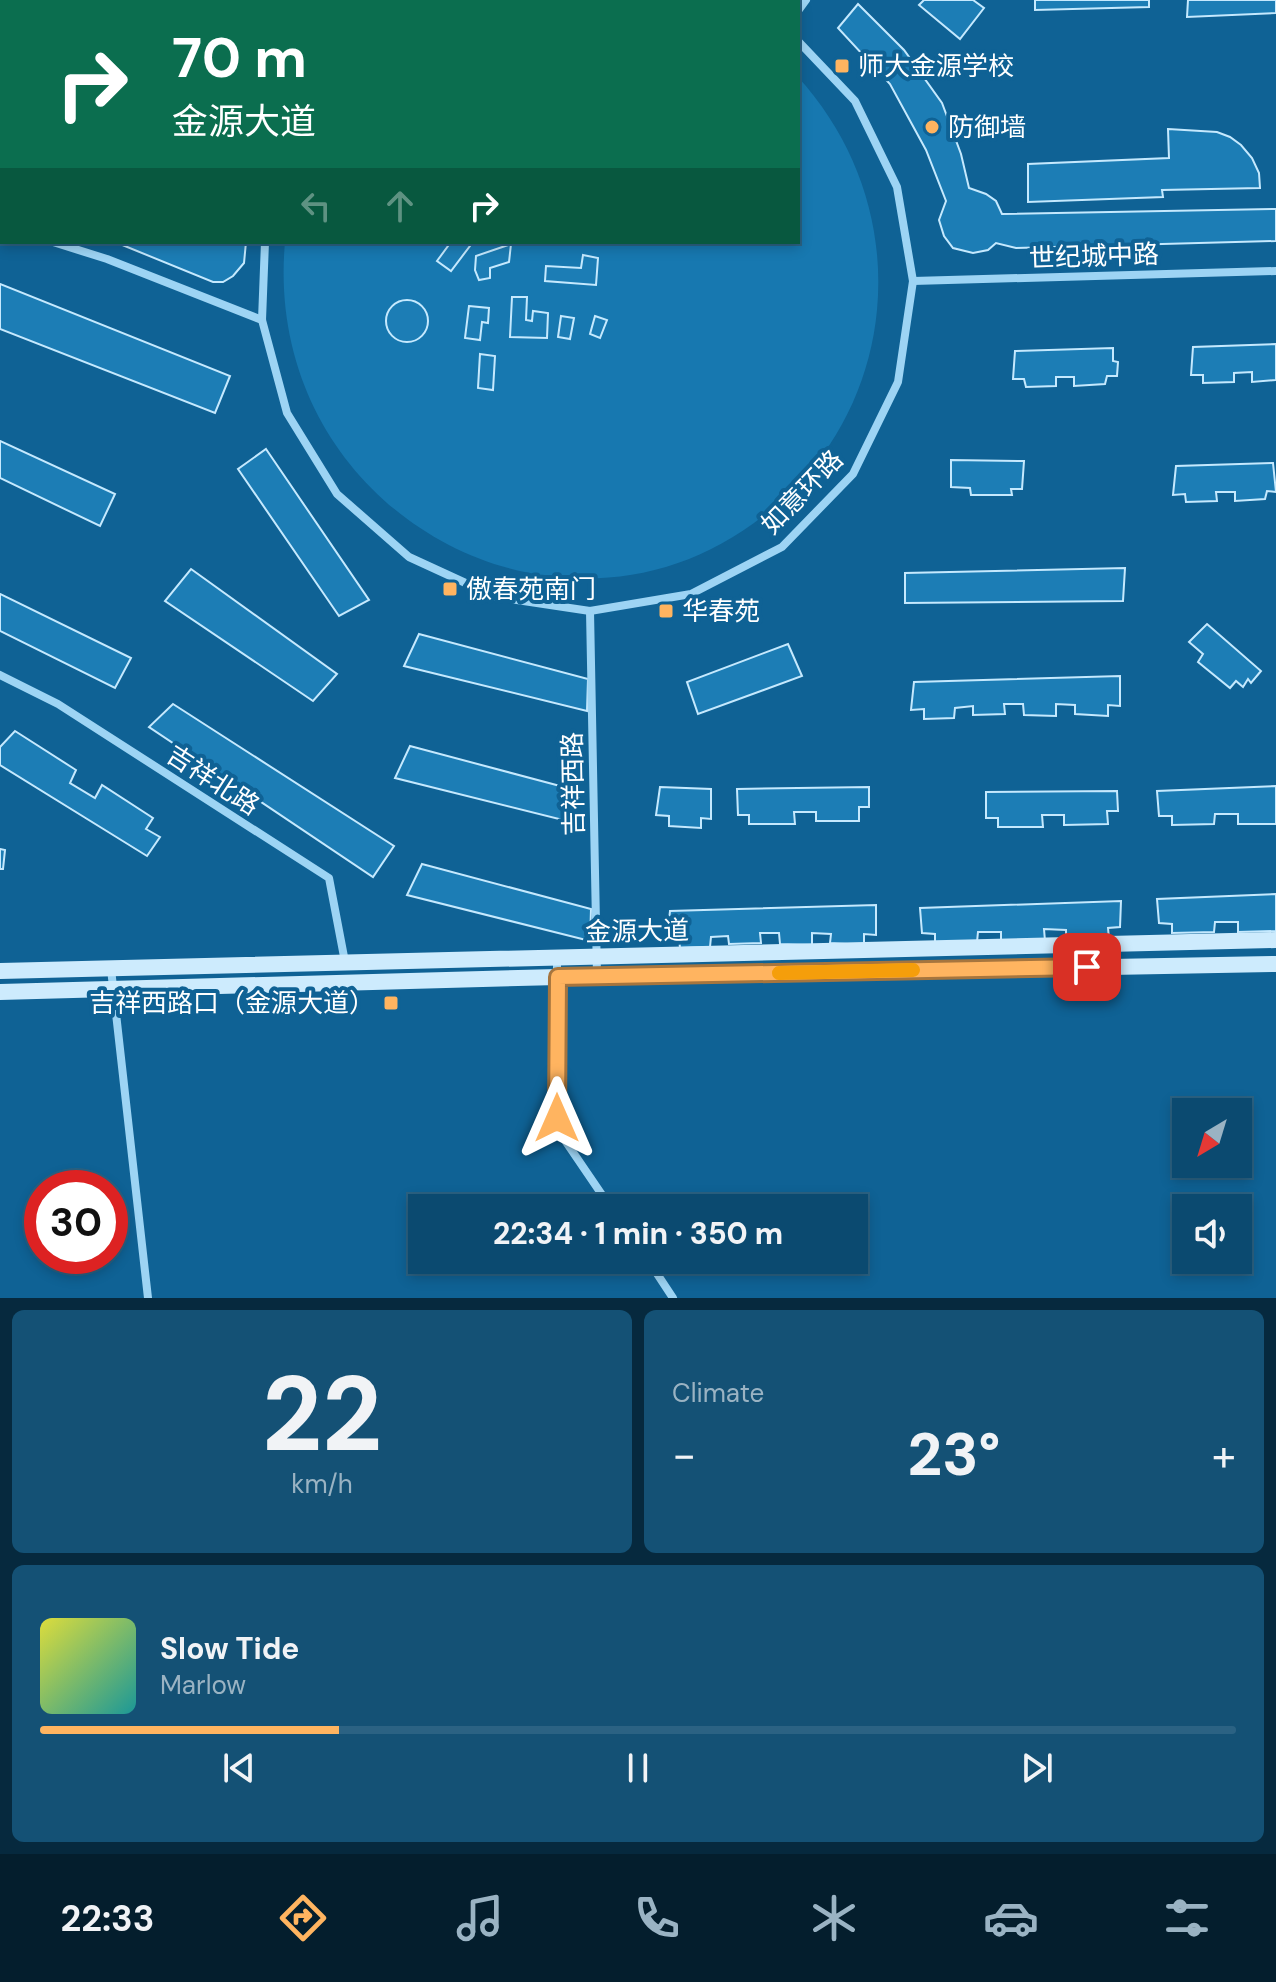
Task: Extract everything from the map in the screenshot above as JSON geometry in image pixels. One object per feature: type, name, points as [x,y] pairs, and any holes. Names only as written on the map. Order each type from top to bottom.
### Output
[{"type":"street","name":"如意环路","points":[[265,244],[262,320],[287,413],[337,494],[409,557],[496,597],[590,611],[691,594],[782,547],[853,474],[898,382],[913,281],[897,187],[855,101],[800,43]]},
{"type":"street","points":[[59,244],[107,259],[262,320]]},
{"type":"street","name":"世纪城中路","points":[[913,281],[1276,271]]},
{"type":"street","name":"吉祥西路","points":[[590,611],[597,976]]},
{"type":"street","name":"吉祥北路","points":[[0,675],[58,704],[329,878],[345,962]]},
{"type":"street","name":"金源大道","points":[[0,971],[1276,940]]},
{"type":"street","points":[[557,957],[557,1118],[564,1139],[601,1194]]},
{"type":"street","name":"金源大道","points":[[0,992],[597,976],[1276,964]]},
{"type":"street","points":[[111,969],[148,1298]]},
{"type":"street","points":[[657,1274],[673,1298]]},
{"type":"shaded area","points":[[800,80],[836,128],[851,156],[871,215],[878,278],[874,334],[853,403],[829,445],[799,483],[719,545],[631,575],[542,575],[458,549],[384,500],[326,430],[291,343],[285,244],[800,244]]},
{"type":"building","points":[[924,0],[973,0],[984,8],[960,39],[919,5]]},
{"type":"building","points":[[1035,0],[1149,0],[1149,7],[1035,10]]},
{"type":"building","points":[[1188,0],[1276,0],[1276,13],[1187,17]]},
{"type":"building","name":"防御墙","points":[[858,4],[904,50],[942,103],[961,154],[969,188],[996,201],[1002,214],[1276,209],[1276,241],[1016,248],[996,243],[988,250],[973,253],[953,248],[944,236],[939,220],[946,201],[926,150],[890,84],[838,28]]},
{"type":"building","points":[[1168,129],[1217,132],[1230,137],[1252,158],[1259,173],[1260,188],[1162,190],[1163,197],[1028,202],[1028,164],[1169,158]]},
{"type":"building","points":[[120,244],[246,244],[244,263],[233,276],[223,282],[213,282]]},
{"type":"building","points":[[450,244],[471,244],[451,271],[437,261]]},
{"type":"building","points":[[511,244],[509,262],[490,268],[490,278],[479,280],[475,270],[476,256]]},
{"type":"building","points":[[583,255],[598,258],[596,285],[545,281],[546,266],[581,268]]},
{"type":"building","points":[[0,284],[230,376],[215,413],[0,329]]},
{"type":"building","points":[[512,297],[527,297],[526,320],[532,321],[533,311],[548,313],[547,338],[510,337]]},
{"type":"building","points":[[407,300],[422,306],[428,321],[422,336],[407,342],[392,336],[386,321],[392,306]]},
{"type":"building","points":[[469,306],[489,308],[488,323],[482,322],[480,340],[465,338]]},
{"type":"building","points":[[561,316],[574,318],[570,339],[558,337]]},
{"type":"building","points":[[595,316],[607,320],[600,338],[590,334]]},
{"type":"building","points":[[1276,344],[1276,380],[1252,382],[1252,372],[1234,373],[1234,382],[1203,383],[1203,375],[1191,375],[1193,347]]},
{"type":"building","points":[[1113,348],[1113,361],[1118,362],[1117,376],[1107,376],[1105,384],[1074,386],[1074,377],[1056,377],[1056,386],[1026,387],[1024,379],[1013,379],[1015,351]]},
{"type":"building","points":[[480,354],[495,356],[493,390],[478,388]]},
{"type":"building","points":[[0,441],[115,494],[100,526],[0,478]]},
{"type":"building","points":[[266,449],[369,600],[339,616],[238,469]]},
{"type":"building","points":[[951,460],[1024,461],[1022,489],[1011,489],[1012,495],[971,495],[970,488],[951,487]]},
{"type":"building","points":[[1273,463],[1276,492],[1267,491],[1265,499],[1235,501],[1235,492],[1216,492],[1217,501],[1186,502],[1185,494],[1173,495],[1176,466]]},
{"type":"building","points":[[1125,568],[1123,601],[905,603],[905,573]]},
{"type":"building","points":[[191,569],[337,674],[313,701],[165,601]]},
{"type":"building","points":[[0,594],[131,658],[115,688],[0,631]]},
{"type":"building","points":[[1207,624],[1261,671],[1251,683],[1248,679],[1243,687],[1236,681],[1230,688],[1198,662],[1203,654],[1189,642]]},
{"type":"building","points":[[419,634],[588,679],[587,711],[404,666]]},
{"type":"building","points":[[788,644],[802,676],[698,714],[687,682]]},
{"type":"building","points":[[1120,676],[1120,706],[1108,705],[1108,716],[1075,714],[1075,705],[1056,704],[1056,716],[1024,715],[1023,704],[1004,704],[1005,714],[973,715],[973,706],[955,708],[954,718],[924,719],[924,709],[911,710],[914,682]]},
{"type":"building","points":[[173,704],[394,846],[373,877],[149,727]]},
{"type":"building","points":[[15,731],[76,770],[70,783],[95,798],[102,785],[153,818],[146,829],[160,837],[147,856],[0,765],[0,747]]},
{"type":"building","points":[[410,746],[579,791],[579,824],[395,778]]},
{"type":"building","points":[[1276,786],[1276,824],[1238,824],[1238,814],[1215,814],[1214,824],[1172,825],[1172,816],[1159,816],[1157,791]]},
{"type":"building","points":[[660,787],[711,789],[711,819],[701,818],[701,828],[669,826],[669,816],[656,815]]},
{"type":"building","points":[[869,787],[869,807],[859,807],[859,821],[816,821],[816,812],[794,812],[795,824],[749,824],[749,815],[738,815],[737,789]]},
{"type":"building","points":[[1117,791],[1118,811],[1107,811],[1108,824],[1064,825],[1064,815],[1042,815],[1043,827],[998,827],[998,818],[986,818],[986,792]]},
{"type":"building","points":[[0,849],[5,850],[3,869],[0,869]]},
{"type":"building","points":[[422,864],[591,909],[590,941],[407,895]]},
{"type":"building","points":[[1276,894],[1276,931],[1238,932],[1238,922],[1215,922],[1214,932],[1172,933],[1172,924],[1159,923],[1157,899]]},
{"type":"building","points":[[1121,901],[1120,927],[1108,928],[1109,939],[1066,939],[1066,930],[1044,929],[1045,941],[1001,942],[1001,932],[978,932],[977,942],[935,943],[935,934],[922,933],[920,908]]},
{"type":"building","points":[[876,905],[876,935],[864,934],[864,945],[830,943],[831,934],[812,933],[812,945],[780,944],[779,933],[760,933],[761,943],[729,944],[728,936],[711,937],[710,947],[680,948],[679,938],[667,939],[670,911]]},
{"type":"slow traffic","points":[[779,973],[913,970]]},
{"type":"place","name":"师大金源学校","points":[[842,66]]},
{"type":"place","name":"防御墙","points":[[932,127]]},
{"type":"place","name":"傲春苑南门","points":[[450,589]]},
{"type":"place","name":"华春苑","points":[[666,611]]},
{"type":"place","name":"吉祥西路口（金源大道）","points":[[391,1003]]},
{"type":"route","points":[[557,1118],[558,977],[1087,967]]}]
